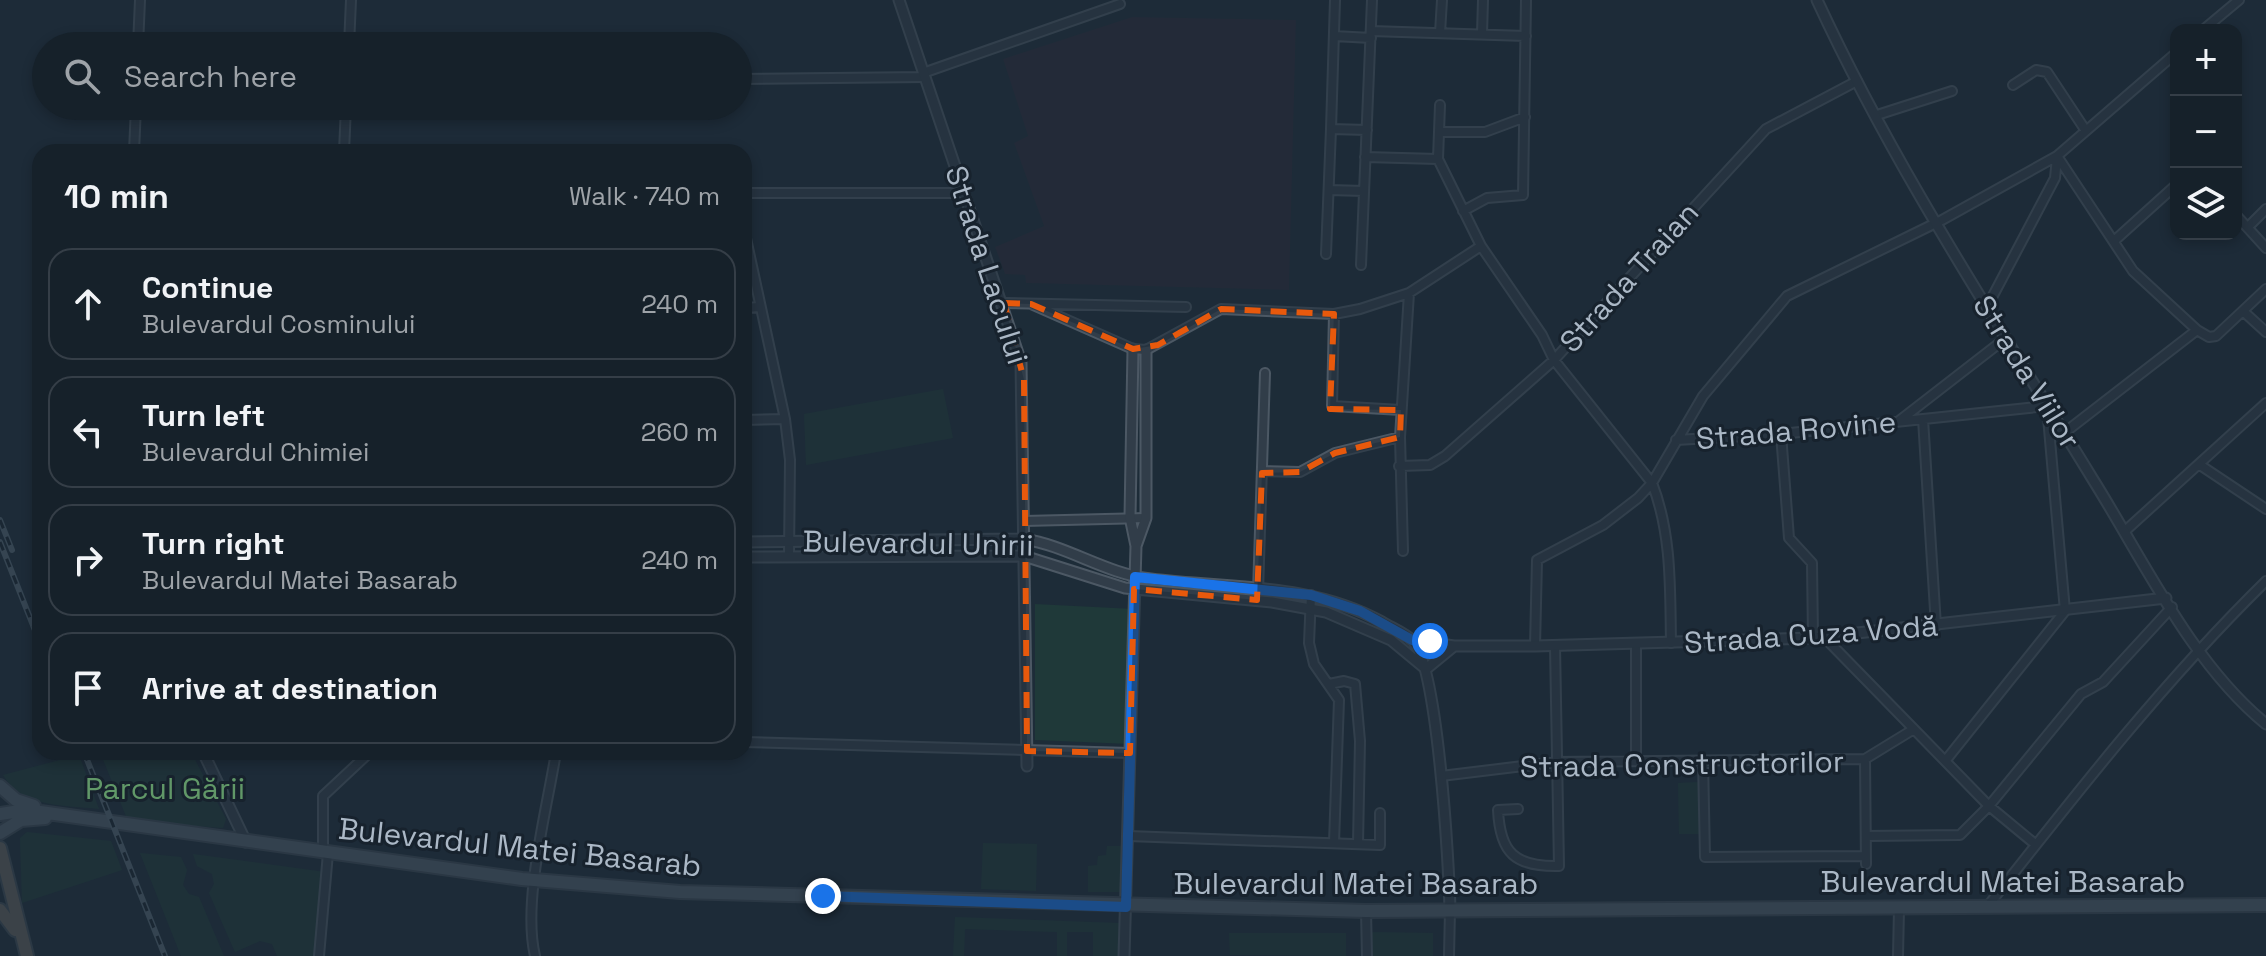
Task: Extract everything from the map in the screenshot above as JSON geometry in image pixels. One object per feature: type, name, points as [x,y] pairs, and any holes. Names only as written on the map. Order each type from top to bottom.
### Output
[{"type":"highway","points":[[0,848],[19,936],[27,956]]},
{"type":"highway","points":[[0,910],[19,936]]},
{"type":"main road","points":[[0,786],[25,804],[107,823]]},
{"type":"main road","name":"Bulevardul Matei Basarab","points":[[0,814],[26,810],[536,880],[669,891],[1126,907],[1366,911],[2266,905]]},
{"type":"main road","name":"Bulevardul Matei Basarab","points":[[0,833],[21,820],[66,817]]},
{"type":"street","points":[[139,32],[140,0]]},
{"type":"street","points":[[350,32],[351,0]]},
{"type":"street","name":"Strada Lacului","points":[[899,0],[1016,337],[1024,380],[1027,766]]},
{"type":"street","points":[[1326,254],[1335,0]]},
{"type":"street","points":[[1361,265],[1372,0]]},
{"type":"street","points":[[1440,33],[1442,0]]},
{"type":"street","points":[[1482,34],[1483,0]]},
{"type":"street","points":[[1463,211],[1487,198],[1523,195],[1526,0]]},
{"type":"street","name":"Strada Viilor","points":[[1817,0],[1935,224],[2047,406],[2215,673],[2266,724]]},
{"type":"street","points":[[2210,24],[2239,0]]},
{"type":"street","points":[[752,79],[924,75],[1120,4]]},
{"type":"street","points":[[1334,36],[1440,33],[1526,36]]},
{"type":"street","points":[[1676,440],[1717,377],[1787,296],[1935,224],[2057,156],[2170,58]]},
{"type":"street","points":[[2013,85],[2036,70],[2047,72],[2086,131]]},
{"type":"street","name":"Strada Traian","points":[[1399,466],[1421,467],[1438,462],[1554,360],[1766,129],[1857,81]]},
{"type":"street","points":[[1877,115],[1952,91]]},
{"type":"street","points":[[1440,105],[1438,159],[1481,246],[1542,335],[1554,360],[1652,483],[1661,505],[1669,561],[1671,643]]},
{"type":"street","points":[[1439,132],[1485,132],[1525,117]]},
{"type":"street","points":[[134,144],[135,120]]},
{"type":"street","points":[[344,144],[345,120]]},
{"type":"street","points":[[1331,129],[1367,130]]},
{"type":"street","points":[[2057,156],[2146,287],[2197,330],[2209,337],[2216,336],[2266,289]]},
{"type":"street","points":[[1987,307],[2055,178],[2057,156]]},
{"type":"street","points":[[1365,157],[1438,159]]},
{"type":"street","points":[[1329,190],[1364,191]]},
{"type":"street","points":[[2114,241],[2170,190]]},
{"type":"street","points":[[752,193],[965,193]]},
{"type":"street","points":[[2248,227],[2266,209]]},
{"type":"street","points":[[2242,221],[2266,248]]},
{"type":"street","points":[[1031,304],[1133,349],[1146,350],[1221,309],[1334,314],[1409,293],[1481,246]]},
{"type":"street","points":[[752,268],[785,419],[790,460],[789,556]]},
{"type":"street","points":[[1403,551],[1399,466],[1409,293]]},
{"type":"street","points":[[1004,303],[1186,307]]},
{"type":"street","points":[[752,308],[760,307]]},
{"type":"street","points":[[2244,312],[2266,332]]},
{"type":"street","points":[[1334,314],[1332,406],[1401,410]]},
{"type":"street","points":[[2064,433],[2197,330]]},
{"type":"street","points":[[1898,421],[2006,338]]},
{"type":"street","points":[[1124,956],[1136,546],[1130,517],[1133,349]]},
{"type":"street","points":[[1136,546],[1146,518],[1146,350]]},
{"type":"street","points":[[1257,600],[1265,373]]},
{"type":"street","points":[[2125,531],[2266,403]]},
{"type":"street","points":[[1946,760],[2065,611],[2047,406]]},
{"type":"street","name":"Strada Rovine","points":[[1535,646],[1537,560],[1622,512],[1652,483],[1676,440],[1781,434],[2047,406]]},
{"type":"street","points":[[752,420],[785,419]]},
{"type":"street","points":[[1923,419],[1936,626]]},
{"type":"street","points":[[1781,434],[1789,538],[1812,563],[1813,638]]},
{"type":"street","points":[[1262,471],[1300,472],[1335,453],[1400,437]]},
{"type":"street","points":[[2200,465],[2266,509]]},
{"type":"street","points":[[1024,521],[1146,518]]},
{"type":"street","name":"Bulevardul Unirii","points":[[752,542],[1024,539],[1135,577],[1258,587],[1311,595],[1368,614],[1412,640]]},
{"type":"street","name":"Bulevardul Unirii","points":[[752,557],[1024,556],[1134,589],[1310,608],[1369,629],[1403,648],[1426,669]]},
{"type":"street","points":[[1986,908],[2035,844],[2198,648],[2266,581]]},
{"type":"street","points":[[1311,595],[1309,643],[1314,664],[1339,700],[1334,843]]},
{"type":"street","points":[[1866,836],[1953,837],[1967,829],[2081,694],[2103,682],[2169,602]]},
{"type":"street","name":"Strada Cuza Vodă","points":[[1412,640],[1454,646],[1555,646],[1825,638],[2169,602]]},
{"type":"street","points":[[1825,638],[1989,806],[2035,844]]},
{"type":"street","points":[[1412,640],[1426,669],[1441,776],[1450,910],[1449,956]]},
{"type":"street","points":[[1636,644],[1636,760]]},
{"type":"street","points":[[1426,669],[1454,646]]},
{"type":"street","points":[[1518,809],[1498,810],[1499,838],[1516,858],[1538,866],[1559,866],[1555,646]]},
{"type":"street","points":[[1329,684],[1344,681],[1355,684],[1360,741],[1358,844]]},
{"type":"street","name":"Strada Constructorilor","points":[[1441,776],[1556,762],[1865,759],[1914,729]]},
{"type":"street","points":[[752,742],[1130,753]]},
{"type":"street","points":[[1703,760],[1705,857],[1866,860],[1865,759]]},
{"type":"street","points":[[207,760],[246,842]]},
{"type":"street","points":[[319,956],[325,853],[323,796],[361,760]]},
{"type":"street","points":[[535,956],[530,934],[555,760]]},
{"type":"street","points":[[1128,836],[1380,845],[1380,813]]},
{"type":"street","points":[[1898,956],[1899,909]]},
{"type":"street","points":[[1366,911],[1367,956]]},
{"type":"highlighted area","points":[[1004,303],[1031,304],[1133,349],[1158,345],[1221,309],[1334,314],[1330,409],[1401,410],[1400,437],[1335,453],[1300,472],[1262,473],[1257,600],[1134,589],[1130,753],[1027,751],[1024,380]]},
{"type":"shaded area","points":[[1132,17],[1296,20],[1289,290],[1026,283],[1025,275],[1005,274],[995,247],[1044,226],[1014,143],[1028,136],[1003,59]]},
{"type":"green space","points":[[943,389],[953,438],[806,465],[804,414]]},
{"type":"green space","points":[[1035,604],[1134,609],[1130,744],[1035,740]]},
{"type":"green space","points":[[60,760],[81,760],[99,809],[33,799],[11,786],[3,775]]},
{"type":"green space","name":"Parcul Gării","points":[[103,760],[195,760],[226,819],[223,828],[128,821]]},
{"type":"green space","points":[[1699,782],[1700,834],[1679,834],[1678,783]]},
{"type":"green space","points":[[27,832],[111,841],[122,870],[22,903],[20,838]]},
{"type":"green space","points":[[983,843],[1037,844],[1036,891],[981,889]]},
{"type":"green space","points":[[1107,846],[1127,846],[1126,892],[1088,892],[1088,866],[1097,865],[1098,856],[1106,855]]},
{"type":"green space","points":[[140,853],[181,857],[187,870],[183,885],[189,894],[199,897],[224,956],[181,956]]},
{"type":"green space","points":[[193,854],[325,872],[319,956],[277,956],[272,944],[260,941],[235,952],[209,893],[214,884],[212,874],[197,866]]},
{"type":"green space","points":[[955,917],[1119,923],[1118,956],[1093,956],[1093,932],[1067,932],[1067,956],[1057,956],[1057,932],[965,929],[964,956],[953,956]]},
{"type":"green space","points":[[1367,932],[1433,933],[1433,956],[1367,956]]},
{"type":"green space","points":[[1229,933],[1346,933],[1346,956],[1230,955]]},
{"type":"railway","points":[[0,520],[12,550]]},
{"type":"railway","points":[[0,542],[32,623]]},
{"type":"railway","points":[[87,760],[165,956]]},
{"type":"route","points":[[823,896],[1126,907],[1135,577],[1311,595],[1360,611],[1412,640],[1430,641]]}]
